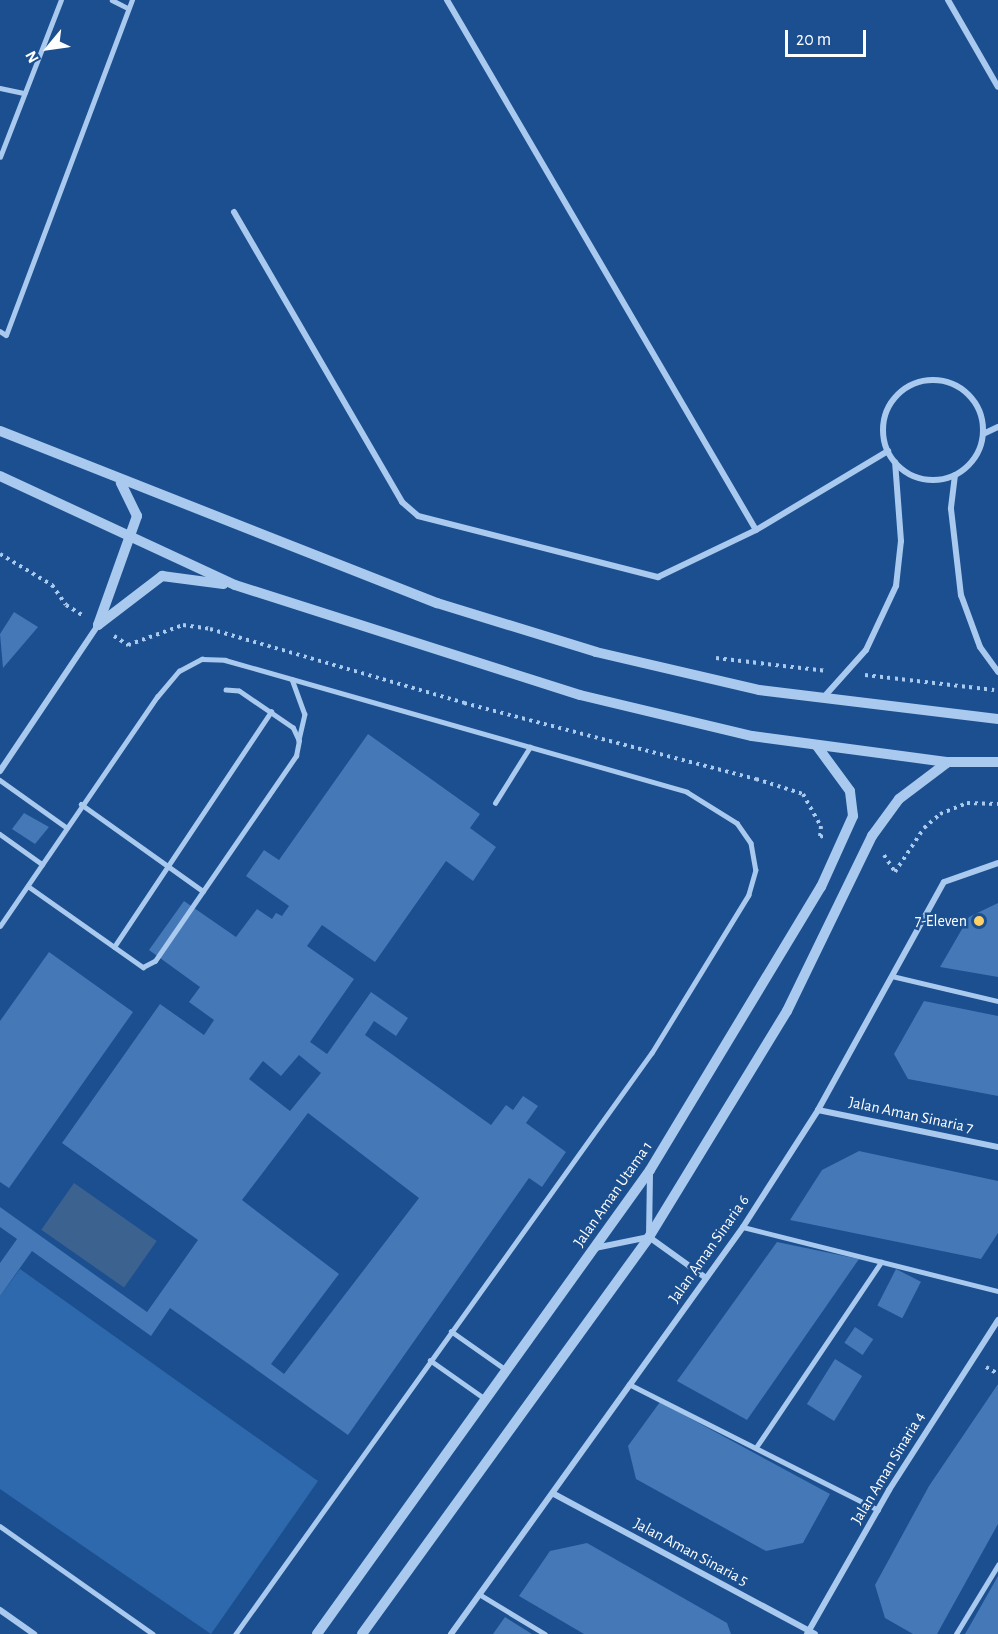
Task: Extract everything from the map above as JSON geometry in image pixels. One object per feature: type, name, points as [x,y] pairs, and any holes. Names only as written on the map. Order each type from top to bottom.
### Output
[{"type":"street","points":[[447,0],[756,530]]},
{"type":"street","points":[[948,0],[998,87]]},
{"type":"street","points":[[234,212],[411,512],[658,577],[756,530],[888,451]]},
{"type":"street","points":[[823,698],[848,673],[883,623],[896,586],[901,541],[895,462],[888,451],[886,413],[901,392],[924,381],[962,388],[979,408],[983,434],[975,458],[955,475],[930,480],[895,462]]},
{"type":"street","points":[[983,434],[998,427]]},
{"type":"street","points":[[0,431],[121,483],[437,603],[584,648],[719,682],[823,698],[998,719]]},
{"type":"street","points":[[955,475],[951,509],[961,595],[980,646],[998,672]]},
{"type":"street","points":[[0,476],[235,585],[580,695],[709,728],[817,746],[948,762],[998,762]]},
{"type":"street","points":[[0,771],[98,625],[132,537],[137,516],[121,483]]},
{"type":"street","points":[[98,625],[162,576],[235,585]]},
{"type":"street","points":[[817,746],[849,791],[851,826]]},
{"type":"street","points":[[362,1634],[650,1237],[787,1011],[872,836],[899,800],[948,762]]},
{"type":"street","name":"Jalan Aman Utama 1","points":[[317,1634],[651,1170],[760,994],[851,826]]},
{"type":"street","name":"Jalan Aman Sinaria 6","points":[[451,1634],[554,1494],[629,1384],[743,1227],[818,1110],[889,976],[944,882],[967,870],[998,863]]},
{"type":"street","name":"Jalan Aman Sinaria 7","points":[[818,1110],[998,1147]]},
{"type":"street","points":[[650,1237],[651,1170]]},
{"type":"street","points":[[594,1248],[650,1237],[706,1278]]},
{"type":"street","name":"Jalan Aman Sinaria 4","points":[[810,1633],[878,1510],[998,1320]]},
{"type":"street","name":"Jalan Aman Sinaria 5","points":[[554,1494],[810,1633]]},
{"type":"street","points":[[0,1610],[34,1634]]},
{"type":"lane","points":[[0,157],[62,0]]},
{"type":"lane","points":[[112,0],[128,8]]},
{"type":"lane","points":[[0,331],[6,334],[132,0]]},
{"type":"lane","points":[[0,88],[24,93]]},
{"type":"lane","points":[[0,926],[81,804],[179,671],[202,659],[225,660],[530,747],[707,803],[737,823],[751,843],[756,870],[749,895],[652,1053],[236,1634]]},
{"type":"lane","points":[[28,886],[143,967],[155,961],[296,756],[305,714],[292,680]]},
{"type":"lane","points":[[226,690],[239,691],[271,712],[293,728],[299,741]]},
{"type":"lane","points":[[114,947],[271,712]]},
{"type":"lane","points":[[495,803],[530,747]]},
{"type":"lane","points":[[0,780],[66,827]]},
{"type":"lane","points":[[81,804],[203,891]]},
{"type":"lane","points":[[0,834],[42,864]]},
{"type":"lane","points":[[889,976],[998,1001]]},
{"type":"lane","points":[[743,1227],[998,1291]]},
{"type":"lane","points":[[757,1446],[881,1262]]},
{"type":"lane","points":[[451,1331],[507,1370]]},
{"type":"lane","points":[[430,1360],[487,1400]]},
{"type":"lane","points":[[629,1384],[757,1446],[878,1510]]},
{"type":"lane","points":[[0,1526],[153,1634]]},
{"type":"lane","points":[[956,1634],[998,1564]]},
{"type":"lane","points":[[479,1594],[545,1634]]},
{"type":"path","points":[[0,554],[52,585],[66,605],[128,645],[183,625],[267,644],[802,794],[821,826],[820,837],[851,826]]},
{"type":"path","points":[[707,657],[998,690]]},
{"type":"path","points":[[872,836],[896,872],[924,828],[940,814],[967,803],[998,804]]},
{"type":"shaded area","points":[[74,1183],[157,1241],[124,1288],[41,1230]]},
{"type":"shaded area","points":[[20,1269],[318,1481],[211,1634],[0,1489],[0,1296]]},
{"type":"building","points":[[14,612],[38,627],[3,668],[0,634]]},
{"type":"building","points":[[368,734],[480,814],[470,828],[496,847],[473,881],[446,861],[375,962],[322,925],[307,946],[354,979],[310,1042],[327,1054],[371,992],[408,1018],[396,1036],[374,1021],[365,1035],[491,1125],[506,1105],[513,1110],[523,1096],[538,1106],[526,1123],[566,1152],[542,1187],[529,1178],[348,1435],[170,1308],[151,1336],[32,1251],[0,1296],[0,1263],[17,1239],[0,1227],[0,1207],[147,1312],[198,1240],[62,1143],[160,1004],[204,1035],[214,1020],[189,1002],[200,987],[149,950],[184,901],[236,937],[257,909],[272,919],[276,913],[282,916],[289,906],[246,876],[264,850],[279,860]],"holes":[[[299,1055],[321,1073],[290,1111],[249,1079],[263,1061],[281,1076]],[[308,1113],[419,1198],[284,1374],[271,1364],[339,1274],[242,1200]]]},
{"type":"building","points":[[24,813],[49,827],[35,844],[12,829]]},
{"type":"building","points":[[998,903],[998,977],[940,967],[969,917]]},
{"type":"building","points":[[49,952],[133,1012],[9,1188],[0,1182],[0,1021]]},
{"type":"building","points":[[924,1001],[998,1016],[998,1096],[908,1079],[894,1054]]},
{"type":"building","points":[[859,1151],[998,1181],[998,1233],[981,1259],[790,1220],[822,1170]]},
{"type":"building","points":[[777,1242],[859,1259],[747,1420],[677,1381]]},
{"type":"building","points":[[896,1269],[921,1282],[902,1318],[877,1306]]},
{"type":"building","points":[[855,1327],[873,1339],[863,1355],[844,1343]]},
{"type":"building","points":[[835,1359],[862,1376],[834,1421],[807,1404]]},
{"type":"building","points":[[998,1384],[998,1524],[937,1634],[913,1634],[885,1618],[875,1585],[929,1486]]},
{"type":"building","points":[[660,1402],[830,1494],[803,1543],[766,1551],[636,1479],[628,1446]]},
{"type":"building","points":[[587,1543],[727,1623],[731,1634],[584,1634],[519,1596],[550,1551]]},
{"type":"building","points":[[998,1576],[998,1634],[965,1634],[972,1622]]},
{"type":"building","points":[[505,1617],[532,1634],[493,1634]]},
{"type":"place","name":"7-Eleven","points":[[979,921]]}]
